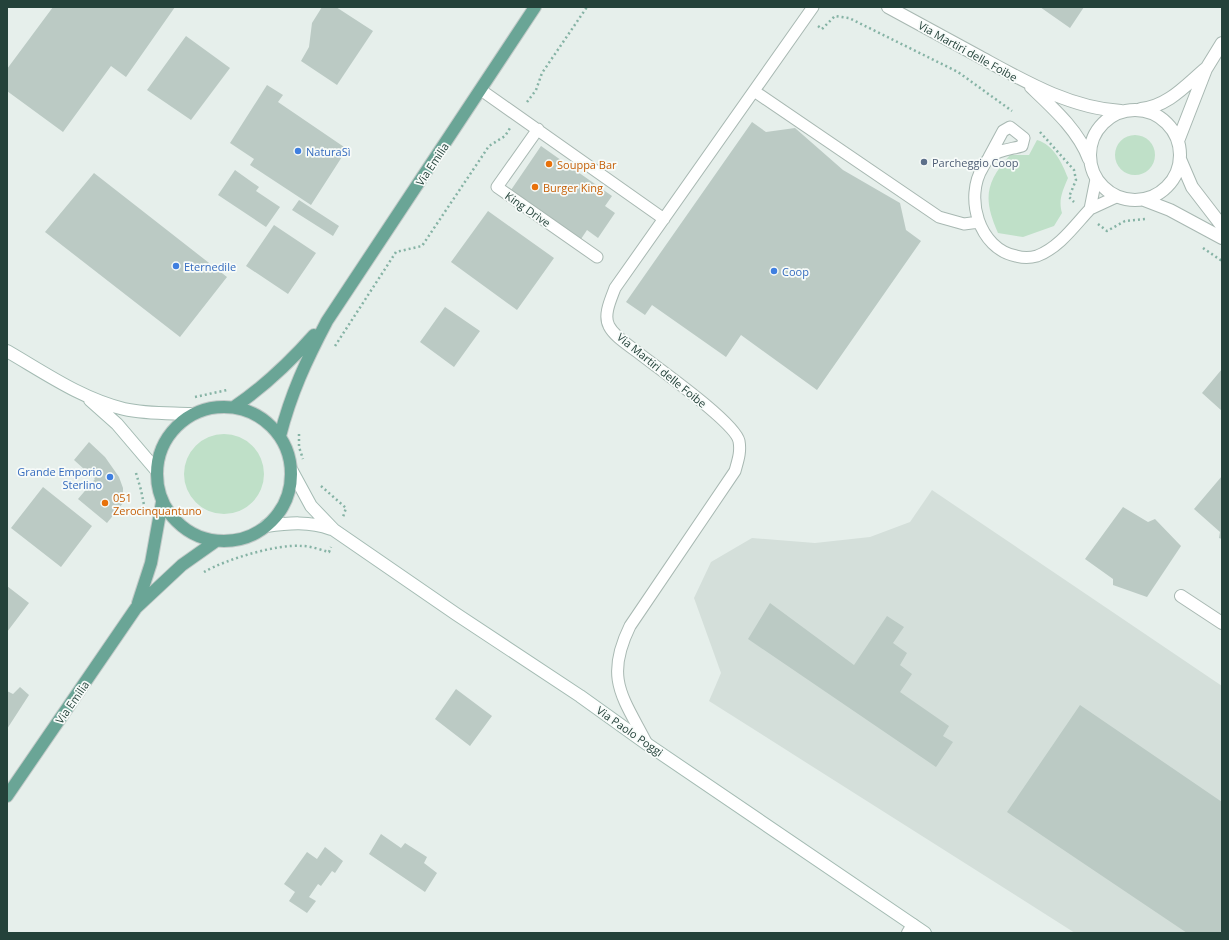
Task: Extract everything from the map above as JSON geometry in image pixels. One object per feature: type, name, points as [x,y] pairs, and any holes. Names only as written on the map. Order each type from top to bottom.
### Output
[{"type":"main road","name":"Via Emilia","points":[[280,436],[304,364],[327,321],[535,7]]},
{"type":"main road","name":"Via Martiri delle Foibe","points":[[888,7],[1027,83],[1076,102],[1103,110],[1138,110],[1149,112],[1163,120],[1174,132],[1178,141],[1180,159],[1192,187],[1222,226]]},
{"type":"main road","points":[[1178,141],[1206,69],[1222,43]]},
{"type":"main road","points":[[1138,110],[1153,108],[1166,102],[1206,69]]},
{"type":"main road","name":"Via Martiri delle Foibe","points":[[1027,83],[1071,128],[1084,148],[1096,179],[1107,191],[1124,200],[1144,200],[1170,210],[1222,238]]},
{"type":"main road","name":"Via Martiri delle Foibe","points":[[1090,161],[1090,150],[1095,132],[1108,118],[1124,111]]},
{"type":"main road","name":"Via Martiri delle Foibe","points":[[1144,200],[1156,195],[1166,188],[1177,173],[1180,159]]},
{"type":"main road","name":"Via Emilia","points":[[234,407],[261,389],[281,371],[327,321]]},
{"type":"main road","points":[[7,351],[84,395],[124,409],[191,414]]},
{"type":"main road","points":[[84,395],[117,424],[157,471]]},
{"type":"main road","points":[[213,407],[234,407],[248,410],[260,417],[271,425],[280,436],[288,451],[292,471],[290,486],[286,501],[277,515],[266,526],[247,537],[233,541],[216,541],[199,537],[184,529],[173,518],[162,502],[158,487],[157,471],[159,456],[165,440],[177,425],[191,414],[213,407]]},
{"type":"main road","name":"Via Paolo Poggi","points":[[292,471],[310,506],[334,530],[456,614],[580,696],[910,929],[925,933]]},
{"type":"main road","name":"Via Emilia","points":[[136,608],[151,563],[162,502]]},
{"type":"main road","name":"Via Paolo Poggi","points":[[266,526],[288,523],[308,524],[321,525],[334,530]]},
{"type":"main road","name":"Via Emilia","points":[[7,796],[136,608],[182,565],[216,541]]},
{"type":"main road","points":[[1181,596],[1222,623]]},
{"type":"lane","name":"Via Martiri delle Foibe","points":[[648,744],[620,688],[617,664],[621,644],[630,626],[735,470],[740,455],[739,439],[733,429],[608,326],[607,309],[615,288],[813,7]]},
{"type":"lane","points":[[481,90],[664,218]]},
{"type":"lane","points":[[754,91],[939,217],[964,224],[979,222]]},
{"type":"lane","name":"King Drive","points":[[538,129],[498,187],[597,257]]},
{"type":"lane","points":[[989,157],[979,173],[975,190],[979,222],[987,237],[999,250],[1008,255],[1024,258],[1036,256],[1047,251],[1068,233],[1087,212],[1116,197]]},
{"type":"lane","points":[[1087,212],[1096,179]]},
{"type":"path","points":[[331,351],[396,252],[422,246],[489,146],[505,136],[536,90],[542,73],[588,7]]},
{"type":"path","points":[[804,19],[822,29],[835,16],[849,18],[958,72],[1014,112]]},
{"type":"path","points":[[1038,130],[1074,170],[1076,180],[1069,197],[1107,231],[1125,220],[1149,219]]},
{"type":"path","points":[[1196,244],[1222,261]]},
{"type":"path","points":[[189,399],[229,390]]},
{"type":"path","points":[[299,432],[299,447],[305,466]]},
{"type":"path","points":[[134,468],[141,490],[144,510]]},
{"type":"path","points":[[317,481],[346,508]]},
{"type":"path","points":[[202,573],[238,559],[279,546],[303,546],[329,552]]},
{"type":"shaded area","points":[[932,490],[1222,686],[1222,933],[1075,933],[709,701],[721,673],[694,598],[711,562],[752,538],[815,543],[870,537],[910,522]]},
{"type":"green space","points":[[1135,135],[1146,138],[1152,144],[1155,155],[1152,166],[1146,172],[1135,175],[1124,172],[1118,166],[1115,155],[1118,144],[1124,138]]},
{"type":"green space","points":[[1037,140],[1043,142],[1053,150],[1063,166],[1068,178],[1061,199],[1062,213],[1054,226],[1023,237],[998,233],[990,210],[989,192],[991,183],[995,174],[1010,155],[1029,155]]},
{"type":"green space","points":[[224,434],[239,437],[252,446],[261,459],[264,474],[261,489],[252,502],[239,511],[224,514],[209,511],[196,502],[187,489],[184,474],[187,459],[196,446],[209,437]]},
{"type":"building","points":[[53,7],[175,7],[126,77],[111,66],[63,132],[7,91],[7,69]]},
{"type":"building","points":[[322,7],[336,7],[373,31],[337,85],[301,61],[309,47],[312,23]]},
{"type":"building","points":[[1040,7],[1084,7],[1070,28]]},
{"type":"building","points":[[186,36],[230,68],[191,120],[147,90]]},
{"type":"building","points":[[267,85],[283,95],[278,102],[347,149],[311,205],[250,165],[254,159],[230,143]]},
{"type":"building","name":"Coop","points":[[752,122],[766,132],[795,128],[843,170],[900,203],[906,230],[921,241],[817,390],[741,335],[726,357],[652,305],[645,315],[626,302]]},
{"type":"building","points":[[541,146],[612,196],[605,206],[615,213],[598,238],[587,230],[581,239],[511,190]]},
{"type":"building","points":[[235,170],[259,187],[256,191],[280,207],[266,227],[218,195]]},
{"type":"building","points":[[94,173],[227,277],[180,337],[45,232]]},
{"type":"building","points":[[299,200],[339,226],[333,236],[292,210]]},
{"type":"building","points":[[488,211],[554,258],[517,310],[451,262]]},
{"type":"building","points":[[274,225],[316,253],[288,294],[246,266]]},
{"type":"building","points":[[445,307],[480,331],[454,367],[420,342]]},
{"type":"building","points":[[1222,369],[1222,411],[1202,393]]},
{"type":"building","points":[[89,442],[105,457],[119,477],[123,488],[123,503],[107,523],[78,499],[95,479],[74,460]]},
{"type":"building","points":[[1222,476],[1222,539],[1219,538],[1220,532],[1194,509]]},
{"type":"building","points":[[43,487],[92,526],[61,567],[11,528]]},
{"type":"building","points":[[1123,507],[1148,522],[1155,519],[1181,546],[1147,597],[1113,585],[1113,579],[1085,559]]},
{"type":"building","points":[[7,586],[29,603],[7,632]]},
{"type":"building","points":[[770,603],[854,665],[887,616],[904,627],[893,643],[907,653],[900,665],[912,674],[900,692],[949,726],[943,736],[953,742],[936,767],[748,639]]},
{"type":"building","points":[[20,687],[29,695],[7,729],[7,691],[13,694]]},
{"type":"building","points":[[456,689],[492,716],[470,746],[435,719]]},
{"type":"building","points":[[1080,705],[1222,802],[1222,933],[1187,933],[1007,812]]},
{"type":"building","points":[[381,834],[401,848],[405,843],[427,857],[424,863],[437,873],[425,892],[369,854]]},
{"type":"building","points":[[325,847],[343,861],[335,873],[332,871],[321,886],[318,884],[309,897],[316,901],[307,913],[289,901],[295,892],[284,884],[307,852],[317,859]]},
{"type":"place","name":"NaturaSì","points":[[298,151]]},
{"type":"place","name":"Parcheggio Coop","points":[[924,162]]},
{"type":"place","name":"Souppa Bar","points":[[549,164]]},
{"type":"place","name":"Burger King","points":[[535,187]]},
{"type":"place","name":"Eternedile","points":[[176,266]]},
{"type":"place","name":"Coop","points":[[774,271]]},
{"type":"place","name":"Grande Emporio Sterlino","points":[[110,477]]},
{"type":"place","name":"051 Zerocinquantuno","points":[[105,503]]}]
